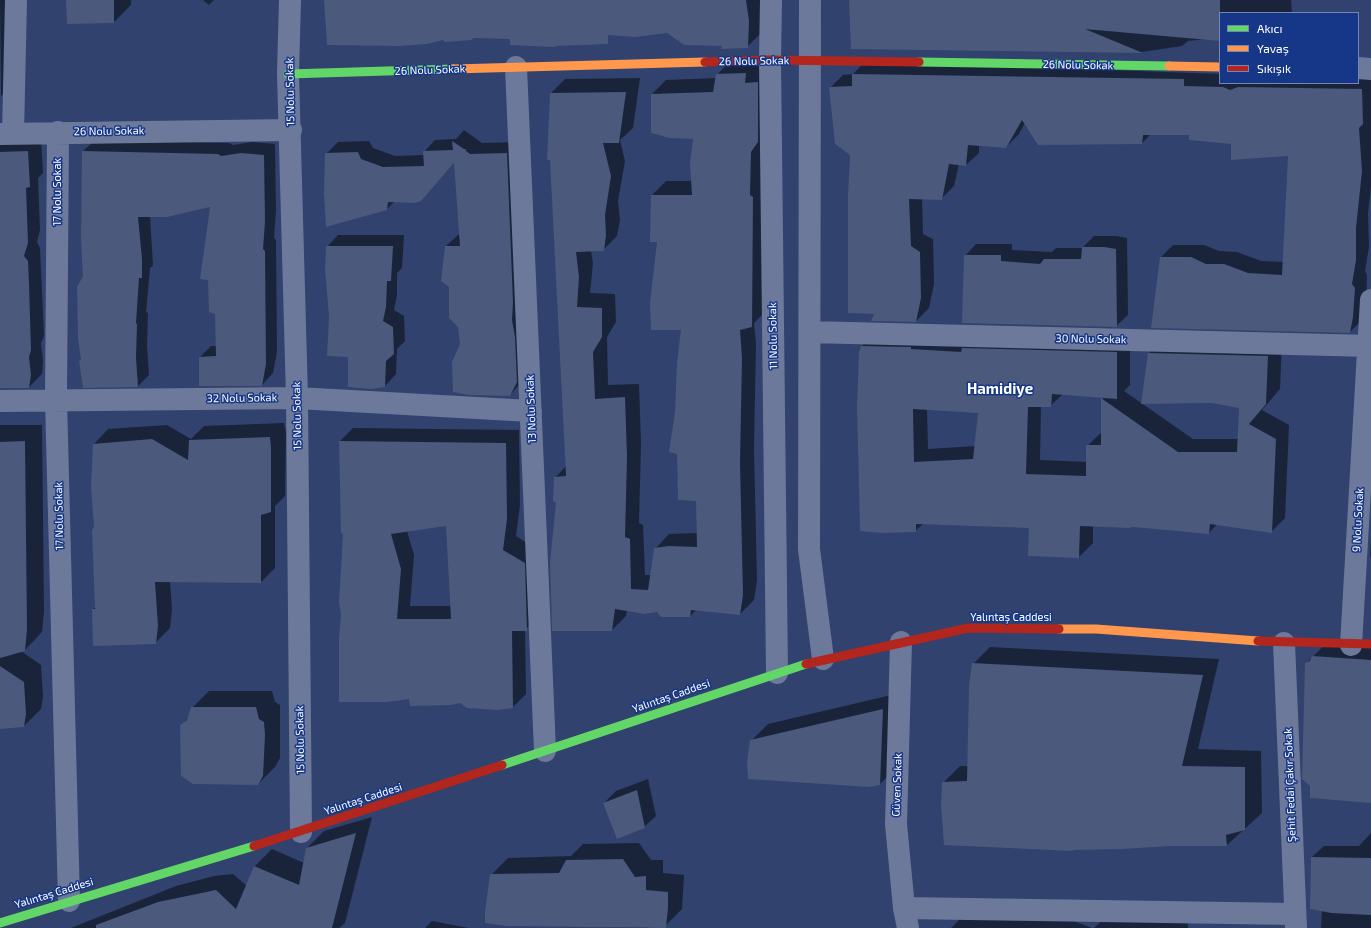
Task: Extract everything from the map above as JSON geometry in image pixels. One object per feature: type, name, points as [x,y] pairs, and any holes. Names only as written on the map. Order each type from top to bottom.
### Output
[{"type":"main road","name":"26 Nolu Sokak","points":[[288,74],[770,60],[1219,66]]},
{"type":"main road","name":"Yalıntaş Caddesi","points":[[0,923],[69,900],[301,832],[545,752],[777,673],[823,659],[901,642],[975,628],[1096,629],[1284,643],[1361,644]]},
{"type":"street","points":[[7,134],[16,0]]},
{"type":"street","name":"15 Nolu Sokak","points":[[290,0],[288,74],[291,130],[297,398],[301,832]]},
{"type":"street","name":"11 Nolu Sokak","points":[[772,0],[770,60],[777,673]]},
{"type":"street","points":[[810,0],[809,549],[823,659]]},
{"type":"street","name":"13 Nolu Sokak","points":[[516,67],[545,752]]},
{"type":"street","points":[[1359,68],[1371,69]]},
{"type":"street","name":"26 Nolu Sokak","points":[[7,134],[58,132],[291,130]]},
{"type":"street","name":"17 Nolu Sokak","points":[[58,132],[56,400],[69,900]]},
{"type":"street","name":"9 Nolu Sokak","points":[[1361,644],[1371,300]]},
{"type":"street","name":"30 Nolu Sokak","points":[[810,332],[1370,346]]},
{"type":"street","name":"32 Nolu Sokak","points":[[0,401],[297,398],[531,411]]},
{"type":"street","name":"Güven Sokak","points":[[901,642],[896,824],[906,918]]},
{"type":"street","name":"Şehit Fedai Çakır Sokak","points":[[1284,643],[1296,921]]},
{"type":"street","points":[[906,918],[1296,921]]},
{"type":"building","points":[[66,0],[114,0],[114,23],[67,24]]},
{"type":"building","points":[[324,0],[746,0],[749,21],[748,48],[721,49],[722,46],[684,45],[667,33],[635,37],[608,35],[608,44],[554,47],[510,45],[510,39],[473,38],[472,40],[445,42],[443,40],[427,44],[400,46],[327,45]]},
{"type":"building","points":[[849,0],[1220,0],[1219,41],[1085,29],[1143,53],[851,49]]},
{"type":"building","points":[[746,73],[745,83],[758,82],[758,142],[751,152],[750,195],[753,197],[752,327],[740,330],[742,358],[740,463],[743,595],[740,615],[691,610],[690,617],[661,617],[657,612],[644,614],[615,609],[612,631],[552,631],[550,562],[556,503],[553,501],[554,477],[566,476],[550,160],[547,160],[550,93],[626,92],[619,143],[603,143],[611,176],[605,215],[606,235],[604,251],[576,252],[579,277],[577,307],[602,308],[602,337],[593,352],[595,399],[625,397],[627,457],[625,537],[630,539],[631,589],[648,590],[654,548],[669,546],[697,547],[696,501],[678,500],[677,454],[669,452],[675,412],[677,362],[681,330],[651,330],[650,303],[657,242],[650,242],[651,195],[692,195],[690,164],[693,139],[670,138],[651,133],[651,94],[713,92],[716,74]]},
{"type":"building","points":[[852,74],[1184,79],[1184,86],[1223,87],[1230,90],[1238,87],[1362,89],[1363,124],[1359,128],[1362,171],[1356,228],[1356,260],[1352,284],[1355,288],[1353,317],[1350,333],[1151,328],[1160,257],[1191,257],[1206,264],[1224,264],[1248,273],[1282,275],[1288,156],[1231,160],[1231,144],[1189,140],[1189,135],[1143,135],[1142,144],[1038,145],[1022,120],[1006,148],[968,145],[966,166],[949,164],[942,200],[909,199],[911,246],[920,252],[921,298],[916,322],[871,321],[874,314],[848,313],[848,196],[850,155],[835,144],[829,87],[852,86]]},
{"type":"building","points":[[452,141],[464,149],[467,149],[465,150],[470,154],[507,153],[513,302],[512,320],[515,337],[517,382],[510,396],[469,395],[453,392],[452,362],[460,344],[458,327],[449,318],[449,287],[441,281],[445,246],[460,246],[454,163],[421,201],[415,203],[388,202],[387,210],[326,227],[324,193],[325,153],[358,152],[361,159],[383,167],[424,166],[423,151],[453,150]]},
{"type":"building","points":[[28,151],[30,187],[26,188],[28,243],[24,256],[28,261],[31,350],[29,357],[31,375],[29,388],[0,388],[0,152]]},
{"type":"building","points":[[82,151],[218,154],[221,156],[241,153],[264,155],[265,222],[263,249],[265,251],[266,364],[262,386],[199,386],[199,357],[216,356],[215,314],[209,312],[208,280],[200,279],[210,207],[167,217],[138,217],[142,259],[142,278],[139,278],[136,323],[138,387],[83,388],[79,361],[81,360],[78,338],[77,287],[83,276],[81,240]]},
{"type":"building","points":[[326,246],[393,246],[391,281],[387,281],[386,307],[383,321],[393,327],[394,354],[386,361],[385,387],[371,389],[348,387],[348,357],[327,356],[329,317],[325,268]]},
{"type":"building","points":[[1082,247],[1104,247],[1116,249],[1117,327],[962,323],[964,255],[1001,255],[1001,261],[1040,264],[1044,259],[1081,259]]},
{"type":"building","points":[[861,346],[911,347],[911,349],[961,352],[962,348],[1117,352],[1117,399],[1052,394],[1051,407],[1028,407],[1026,474],[1086,476],[1086,445],[1101,445],[1101,398],[1178,452],[1237,452],[1239,408],[1211,403],[1141,404],[1148,353],[1268,356],[1266,404],[1249,424],[1276,439],[1272,533],[1210,524],[1209,534],[1133,527],[1080,526],[1079,558],[1028,556],[1029,528],[916,524],[916,532],[881,533],[860,531],[857,407],[859,352]],"holes":[[[913,409],[978,413],[973,459],[914,462]]]},
{"type":"building","points":[[270,437],[271,512],[261,515],[261,583],[155,582],[158,626],[156,644],[93,646],[92,609],[95,609],[92,530],[94,527],[91,487],[93,444],[152,439],[188,460],[189,440]]},
{"type":"building","points":[[25,441],[27,629],[25,651],[0,658],[0,442]]},
{"type":"building","points":[[339,441],[506,443],[507,519],[503,550],[525,563],[527,631],[512,631],[513,708],[497,710],[467,708],[460,703],[451,705],[410,706],[409,699],[387,702],[339,702],[339,636],[341,615],[339,602],[343,534],[341,533]],"holes":[[[446,526],[451,619],[397,619],[401,569],[391,534]]]},
{"type":"building","points":[[1312,656],[1371,660],[1371,803],[1310,798],[1310,786],[1302,779],[1305,663],[1310,661]]},
{"type":"building","points":[[972,663],[1203,675],[1182,766],[1245,767],[1245,830],[1226,835],[1227,846],[1172,846],[1073,851],[944,845],[941,804],[942,782],[967,781],[969,685]]},
{"type":"building","points":[[0,666],[24,682],[26,714],[24,727],[0,729]]},
{"type":"building","points":[[191,707],[256,707],[259,719],[264,722],[265,735],[263,776],[258,785],[193,784],[181,776],[180,725],[187,720]]},
{"type":"building","points":[[883,709],[880,785],[869,787],[748,779],[747,761],[750,740]]},
{"type":"building","points":[[637,790],[645,828],[617,839],[603,803]]},
{"type":"building","points":[[356,833],[332,928],[96,928],[96,925],[158,902],[216,890],[236,909],[254,866],[299,885],[306,848]]},
{"type":"building","points":[[1311,857],[1371,858],[1371,915],[1331,913],[1310,909]]},
{"type":"building","points":[[623,859],[635,877],[646,876],[646,890],[668,892],[666,928],[507,926],[485,923],[490,874],[559,873],[566,860]]},
{"type":"traffic: fast","points":[[919,62],[1169,66]]},
{"type":"traffic: fast","points":[[288,74],[453,69]]},
{"type":"traffic: fast","points":[[502,765],[806,664]]},
{"type":"traffic: fast","points":[[0,923],[254,846]]},
{"type":"traffic: slow","points":[[453,69],[705,62]]},
{"type":"traffic: slow","points":[[1169,66],[1219,67]]},
{"type":"traffic: slow","points":[[1059,629],[1096,629],[1258,641]]},
{"type":"traffic: jam","points":[[705,62],[770,60],[919,62]]},
{"type":"traffic: jam","points":[[806,664],[968,628],[1059,629]]},
{"type":"traffic: jam","points":[[1258,641],[1371,644]]},
{"type":"traffic: jam","points":[[254,846],[502,765]]},
{"type":"district","name":"Hamidiye","points":[[1000,389]]}]
